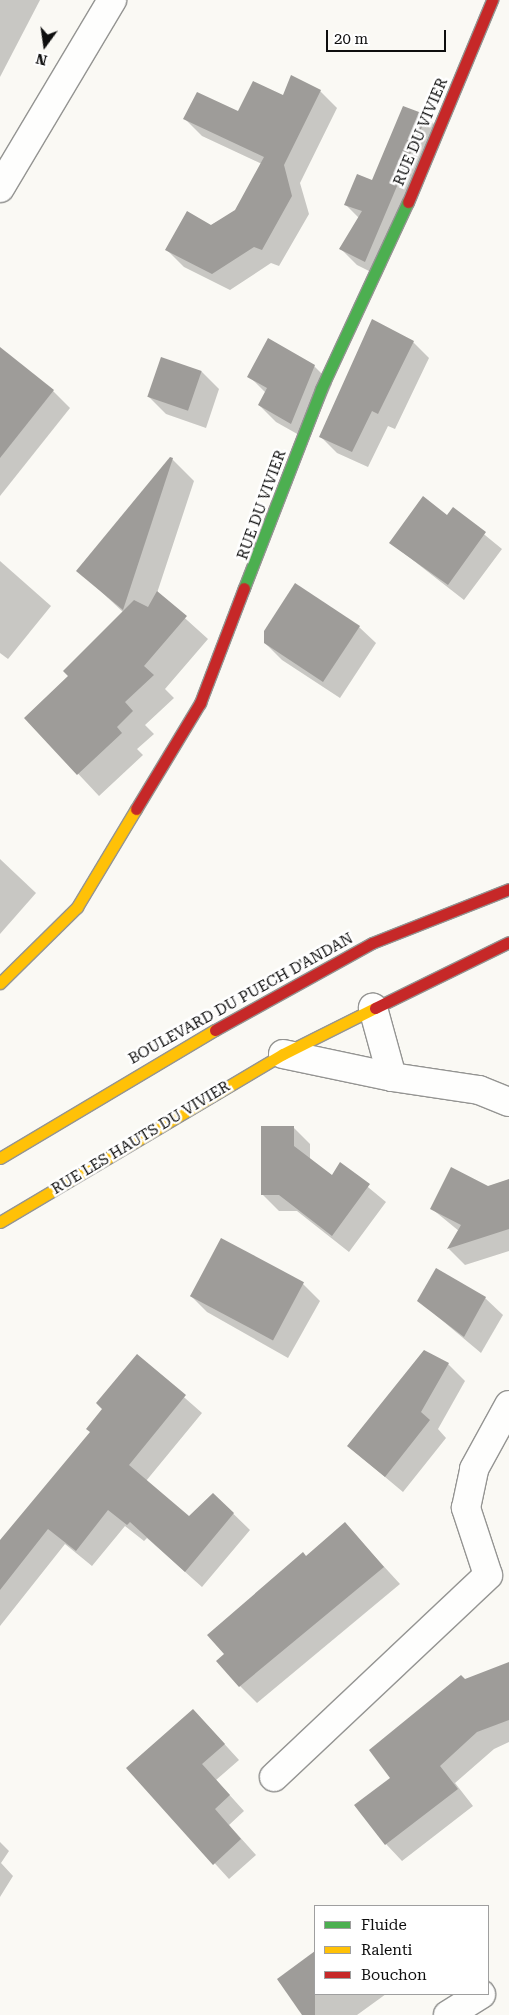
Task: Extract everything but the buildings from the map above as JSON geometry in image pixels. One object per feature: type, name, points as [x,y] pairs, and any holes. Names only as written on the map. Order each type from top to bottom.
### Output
[{"type":"street","points":[[0,188],[112,0]]},
{"type":"street","name":"RUE DU VIVIER","points":[[0,983],[77,906],[200,703],[321,389],[384,259],[492,0]]},
{"type":"street","name":"BOULEVARD DU PUECH D'ANDAN","points":[[0,1158],[150,1066],[372,942],[509,889]]},
{"type":"street","name":"RUE LES HAUTS DU VIVIER","points":[[0,1222],[283,1054],[509,942]]},
{"type":"street","points":[[373,1008],[392,1077]]},
{"type":"street","points":[[283,1054],[392,1077],[479,1090],[509,1102]]},
{"type":"street","points":[[274,1778],[499,1572],[466,1508],[474,1469],[509,1405]]},
{"type":"street","points":[[448,2015],[479,1995]]},
{"type":"traffic: fast","points":[[244,588],[321,389],[408,202]]},
{"type":"traffic: slow","points":[[0,983],[77,907],[136,809]]},
{"type":"traffic: slow","points":[[0,1222],[283,1054],[375,1008]]},
{"type":"traffic: slow","points":[[0,1158],[215,1030]]},
{"type":"traffic: jam","points":[[408,202],[492,0]]},
{"type":"traffic: jam","points":[[136,809],[200,703],[244,588]]},
{"type":"traffic: jam","points":[[215,1030],[372,943],[509,889]]},
{"type":"traffic: jam","points":[[375,1008],[509,942]]}]
